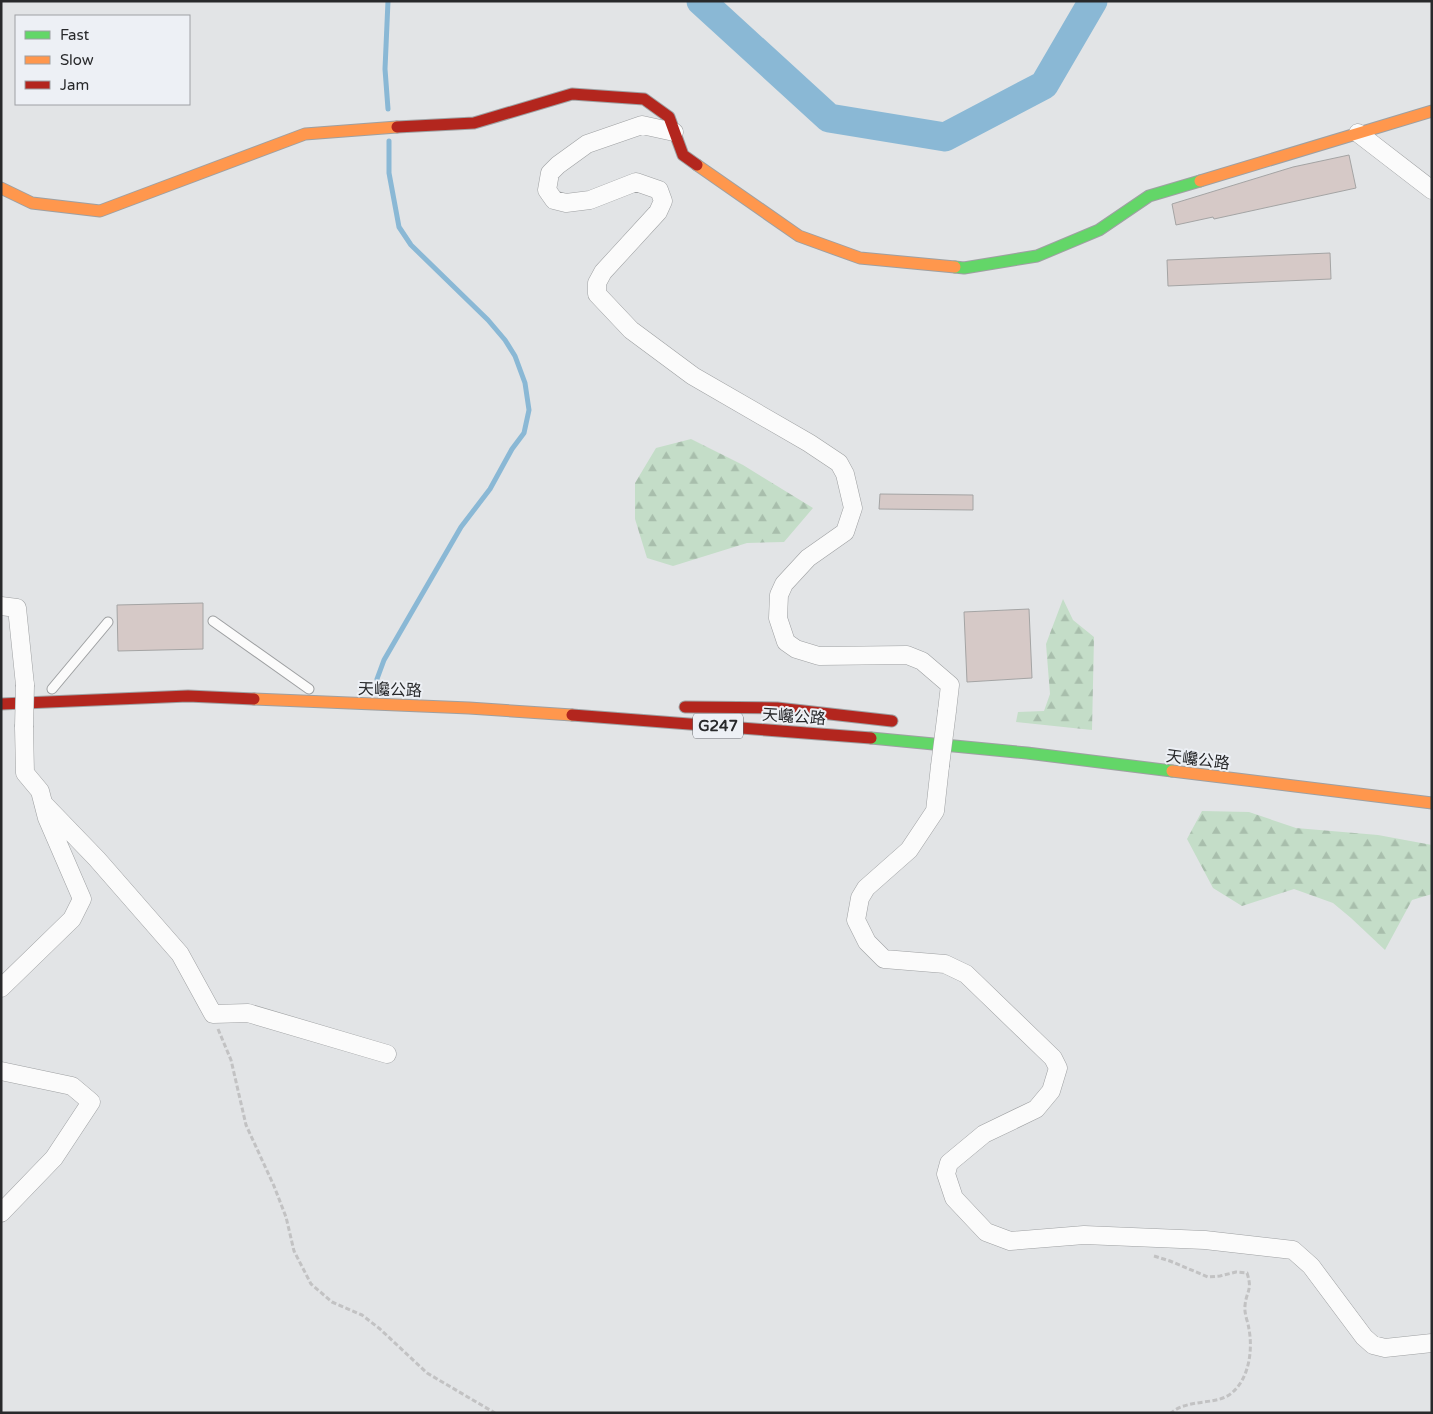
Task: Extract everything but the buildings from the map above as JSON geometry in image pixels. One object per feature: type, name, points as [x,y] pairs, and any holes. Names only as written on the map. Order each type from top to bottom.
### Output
[{"type":"main road","points":[[1,188],[32,202],[100,211],[305,134],[370,128],[474,123],[572,94],[644,100],[668,117],[683,155],[799,236],[860,258],[964,268],[1037,256],[1099,230],[1149,196],[1432,110]]},
{"type":"main road","points":[[1,694],[39,688],[72,688]]},
{"type":"main road","points":[[111,688],[270,688]]},
{"type":"main road","points":[[289,688],[314,689]]},
{"type":"main road","name":"天巉公路","points":[[1,704],[188,696],[469,708],[915,742],[1027,753],[1432,803]]},
{"type":"main road","name":"天巉公路","points":[[671,706],[777,708],[899,722]]},
{"type":"main road","points":[[936,726],[955,728]]},
{"type":"street","points":[[674,132],[642,125],[587,144],[550,173],[547,190],[554,200],[566,203],[590,200],[636,182],[658,190],[663,201],[658,212],[603,272],[597,283],[597,294],[631,330],[693,376],[810,443],[839,464],[845,474],[853,508],[846,532],[808,558],[784,584],[779,595],[778,618],[786,642],[796,649],[819,656],[907,655],[922,661],[950,685],[935,811],[910,850],[866,888],[860,898],[856,920],[867,942],[884,959],[945,964],[966,974],[1053,1058],[1058,1068],[1051,1091],[1036,1109],[984,1134],[949,1163],[946,1174],[954,1198],[986,1232],[1010,1242],[1084,1234],[1205,1240],[1293,1250],[1311,1266],[1364,1337],[1373,1345],[1385,1348],[1432,1343]]},
{"type":"street","points":[[1358,133],[1432,190]]},
{"type":"street","points":[[1,606],[18,608],[39,688],[24,728],[25,773],[40,791],[47,818],[82,899],[72,919],[1,988]]},
{"type":"street","points":[[43,802],[97,859],[180,954],[212,1014],[248,1013],[387,1054]]},
{"type":"street","points":[[1,1071],[72,1086],[91,1102],[54,1158],[1,1213]]},
{"type":"lane","points":[[213,621],[314,689]]},
{"type":"lane","points":[[39,688],[108,622]]},
{"type":"path","points":[[212,1014],[231,1060],[246,1125],[286,1217],[294,1251],[311,1284],[332,1302],[362,1316],[380,1329],[427,1374],[495,1413]]},
{"type":"path","points":[[1146,1254],[1170,1260],[1208,1277],[1236,1272],[1247,1273],[1250,1283],[1245,1307],[1251,1342],[1247,1370],[1243,1380],[1229,1395],[1219,1399],[1184,1406],[1171,1413]]},
{"type":"green space","points":[[691,439],[743,465],[813,508],[784,542],[747,543],[673,566],[647,558],[635,519],[635,483],[656,448]]},
{"type":"green space","points":[[1063,599],[1073,620],[1094,637],[1092,730],[1016,722],[1018,712],[1044,711],[1050,694],[1046,644]]},
{"type":"green space","points":[[1202,811],[1249,812],[1296,828],[1378,835],[1432,845],[1432,894],[1412,900],[1385,950],[1333,903],[1294,889],[1242,906],[1213,888],[1187,839]]},
{"type":"waterway","points":[[388,1],[385,69],[388,109]]},
{"type":"waterway","points":[[701,1],[829,118],[945,137],[1044,85],[1093,1]]},
{"type":"waterway","points":[[377,679],[384,660],[461,527],[490,489],[512,449],[524,433],[529,410],[525,383],[515,356],[505,340],[488,320],[411,245],[399,227],[389,173],[389,141]]},
{"type":"traffic: fast","points":[[955,267],[964,268],[1037,256],[1099,230],[1149,196],[1200,181]]},
{"type":"traffic: fast","points":[[871,738],[1027,753],[1172,771]]},
{"type":"traffic: slow","points":[[1200,181],[1432,111]]},
{"type":"traffic: slow","points":[[1,188],[32,203],[100,211],[305,134],[397,127]]},
{"type":"traffic: slow","points":[[697,165],[799,236],[860,258],[955,267]]},
{"type":"traffic: slow","points":[[254,699],[469,708],[572,715]]},
{"type":"traffic: slow","points":[[1172,771],[1432,803]]},
{"type":"traffic: jam","points":[[397,127],[474,123],[572,94],[644,99],[669,117],[683,155],[697,165]]},
{"type":"traffic: jam","points":[[1,704],[188,696],[254,699]]},
{"type":"traffic: jam","points":[[685,707],[777,708],[892,721]]},
{"type":"traffic: jam","points":[[572,715],[871,738]]}]
